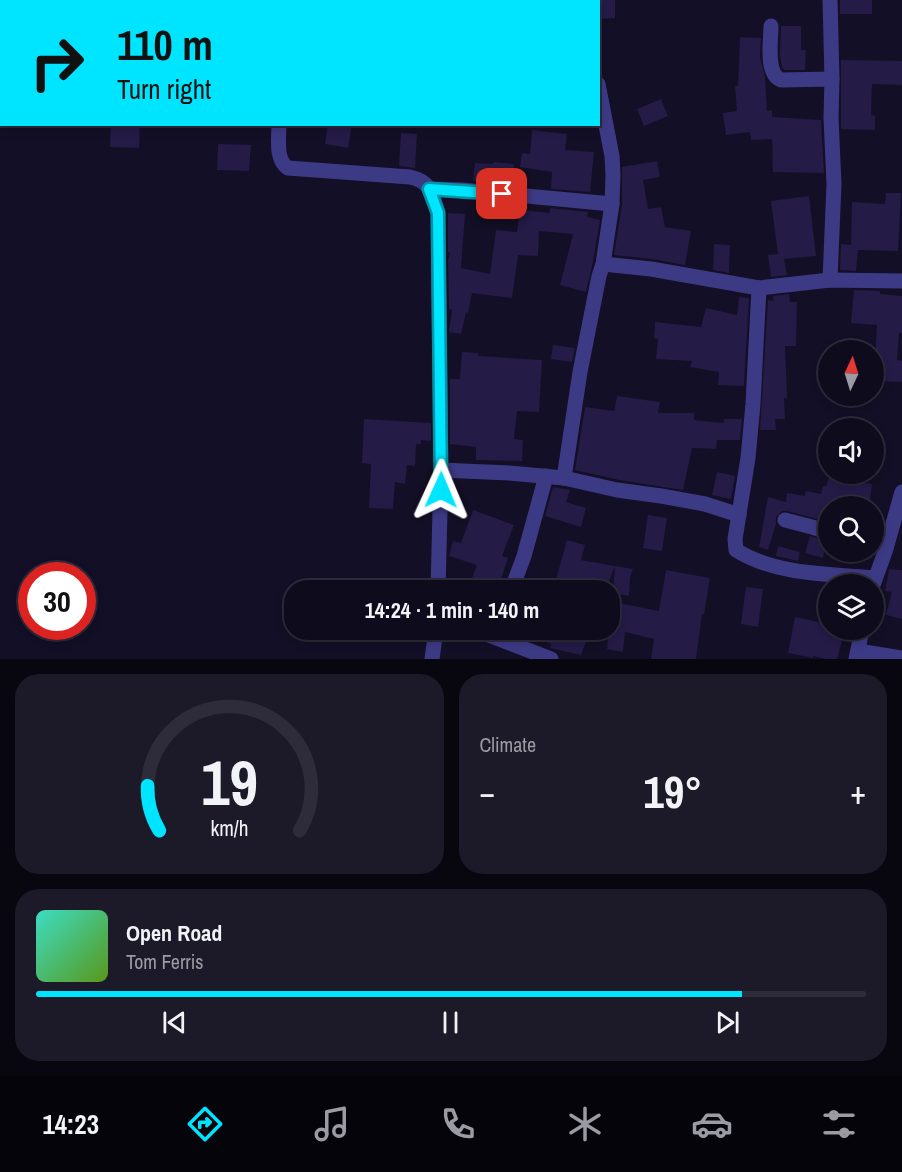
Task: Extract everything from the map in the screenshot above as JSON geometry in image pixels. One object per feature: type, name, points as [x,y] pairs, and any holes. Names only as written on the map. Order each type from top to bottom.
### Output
[{"type":"street","points":[[830,0],[834,184],[831,280]]},
{"type":"street","points":[[771,26],[770,60],[775,78],[781,80],[832,79]]},
{"type":"street","points":[[564,478],[580,372],[603,264],[612,204],[612,156],[600,94]]},
{"type":"street","points":[[279,126],[281,161],[288,168],[410,177],[425,183],[438,213],[441,470],[438,580]]},
{"type":"street","points":[[429,189],[612,204]]},
{"type":"street","points":[[603,264],[651,269],[759,288],[831,280],[902,281]]},
{"type":"street","points":[[759,288],[753,404],[736,550],[766,565],[820,574]]},
{"type":"street","points":[[441,470],[564,478],[617,490],[705,504],[739,515]]},
{"type":"street","points":[[515,580],[546,476]]},
{"type":"street","points":[[884,537],[902,492]]},
{"type":"street","points":[[785,520],[818,529]]},
{"type":"street","points":[[432,659],[435,640]]},
{"type":"street","points":[[511,640],[552,659]]},
{"type":"street","points":[[860,640],[857,655],[902,658]]},
{"type":"building","points":[[600,0],[615,0],[615,18],[600,19]]},
{"type":"building","points":[[840,0],[872,0],[872,14],[840,14]]},
{"type":"building","points":[[781,26],[801,26],[801,50],[806,50],[805,70],[784,70],[782,67]]},
{"type":"building","points":[[740,37],[761,38],[760,57],[765,77],[767,111],[772,110],[772,117],[821,120],[824,173],[773,172],[772,139],[751,140],[750,132],[726,135],[723,113],[737,111],[735,86],[738,86]]},
{"type":"building","points":[[841,60],[902,61],[902,85],[872,84],[871,115],[875,116],[875,130],[841,129]]},
{"type":"building","points":[[661,99],[668,116],[644,126],[637,109]]},
{"type":"building","points":[[111,126],[140,126],[139,148],[110,147]]},
{"type":"building","points":[[328,126],[352,126],[348,148],[325,144]]},
{"type":"building","points":[[532,130],[567,134],[565,150],[594,152],[590,192],[551,189],[552,172],[520,167],[522,153],[530,154]]},
{"type":"building","points":[[401,133],[417,134],[415,168],[399,166]]},
{"type":"building","points":[[218,144],[251,145],[249,171],[217,170]]},
{"type":"building","points":[[657,161],[660,177],[643,180],[648,209],[661,207],[665,227],[691,231],[685,265],[614,255],[622,205],[622,167]]},
{"type":"building","points":[[493,162],[514,164],[513,185],[473,181],[475,163],[493,164]]},
{"type":"building","points":[[886,193],[901,193],[898,251],[858,250],[856,271],[840,270],[841,244],[851,245],[852,202],[885,204]]},
{"type":"building","points":[[809,196],[816,256],[784,259],[787,275],[771,277],[768,255],[778,254],[771,201]]},
{"type":"building","points":[[550,208],[588,212],[587,217],[600,220],[586,292],[560,285],[573,234],[539,231],[538,256],[518,255],[512,298],[472,293],[461,334],[449,332],[452,310],[449,309],[448,213],[465,214],[461,268],[490,274],[496,230],[517,232],[520,210],[550,213]]},
{"type":"building","points":[[714,244],[730,245],[729,273],[713,270]]},
{"type":"building","points":[[854,290],[880,291],[880,294],[902,296],[902,333],[899,333],[897,360],[902,361],[902,382],[884,381],[884,340],[876,340],[877,325],[851,323]]},
{"type":"building","points":[[789,294],[790,302],[797,302],[796,346],[785,346],[787,398],[784,398],[785,419],[775,419],[776,430],[760,430],[768,300],[774,301],[773,296]]},
{"type":"building","points":[[739,297],[749,298],[744,386],[718,385],[719,372],[690,367],[692,361],[656,359],[658,339],[654,338],[655,322],[701,327],[706,308],[737,315]]},
{"type":"building","points":[[553,345],[575,348],[572,362],[551,359]]},
{"type":"building","points":[[462,352],[478,353],[478,356],[542,360],[539,412],[517,411],[514,439],[523,440],[522,461],[476,460],[476,447],[450,444],[450,379],[460,379]]},
{"type":"building","points":[[617,396],[660,402],[658,413],[694,413],[694,420],[724,423],[724,419],[742,419],[740,440],[717,440],[716,449],[692,448],[683,490],[619,480],[575,470],[585,407],[614,411]]},
{"type":"building","points":[[364,419],[431,423],[431,441],[421,440],[421,444],[416,444],[415,466],[407,465],[405,484],[395,482],[393,509],[369,508],[371,464],[362,463]]},
{"type":"building","points":[[717,472],[735,476],[731,499],[712,495]]},
{"type":"building","points":[[827,484],[872,484],[870,496],[818,496],[818,519],[782,511],[776,517],[768,550],[759,547],[768,497],[786,502],[787,493],[805,496],[806,491],[821,494],[823,486]]},
{"type":"building","points":[[553,487],[570,490],[566,502],[586,508],[581,527],[545,516]]},
{"type":"building","points":[[473,510],[514,525],[502,556],[508,558],[501,580],[471,580],[477,565],[449,556],[453,541],[461,543]]},
{"type":"building","points":[[648,515],[667,518],[662,551],[643,548]]},
{"type":"building","points":[[810,536],[818,538],[818,557],[805,553]]},
{"type":"building","points":[[567,540],[585,545],[581,560],[615,566],[609,580],[556,580]]},
{"type":"building","points":[[778,546],[800,552],[798,561],[776,556]]},
{"type":"building","points":[[615,566],[633,569],[629,596],[620,594],[620,580],[614,580]]},
{"type":"building","points":[[889,569],[902,570],[902,619],[886,615],[892,592],[885,591]]},
{"type":"building","points":[[666,570],[710,578],[696,659],[651,659],[654,639],[625,632],[623,652],[607,649],[608,640],[620,640],[620,603],[659,611]]},
{"type":"building","points":[[746,587],[763,589],[758,627],[741,624]]},
{"type":"building","points":[[795,617],[818,622],[818,640],[842,640],[837,659],[813,656],[813,658],[788,653]]},
{"type":"building","points":[[541,640],[586,640],[581,655],[550,648],[551,644]]},
{"type":"route","points":[[441,490],[438,213],[429,189],[502,194]]}]
